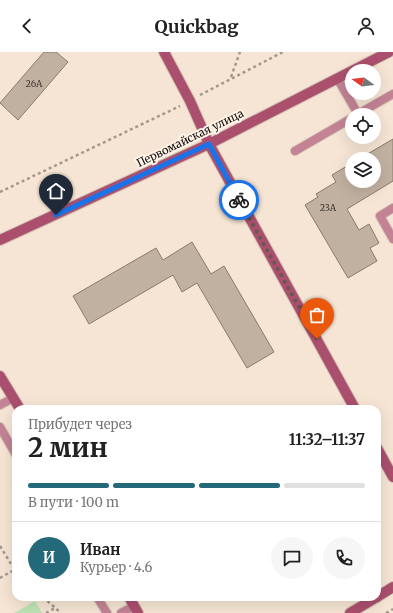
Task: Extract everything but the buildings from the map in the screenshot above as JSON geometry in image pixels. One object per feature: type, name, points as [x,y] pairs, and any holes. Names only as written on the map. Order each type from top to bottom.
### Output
[{"type":"street","points":[[164,52],[190,101],[209,144],[353,405]]},
{"type":"street","name":"Первомайская улица","points":[[0,240],[209,144],[389,52]]},
{"type":"street","points":[[0,376],[17,405]]},
{"type":"street","points":[[381,455],[393,477]]},
{"type":"street","points":[[381,594],[393,587]]},
{"type":"street","points":[[131,601],[136,610]]},
{"type":"street","points":[[350,613],[370,601]]},
{"type":"lane","points":[[338,78],[352,108]]},
{"type":"lane","points":[[369,108],[393,94]]},
{"type":"lane","points":[[295,151],[345,122]]},
{"type":"lane","points":[[393,208],[380,216],[393,239]]},
{"type":"lane","points":[[0,405],[13,398]]},
{"type":"lane","points":[[0,428],[12,448]]},
{"type":"lane","points":[[100,601],[107,613]]},
{"type":"lane","points":[[121,613],[136,610]]},
{"type":"path","points":[[231,78],[240,52]]},
{"type":"path","points":[[0,192],[190,101],[231,78],[283,52]]},
{"type":"path","points":[[0,546],[12,566]]},
{"type":"path","points":[[0,578],[12,572]]},
{"type":"path","points":[[47,601],[61,613]]},
{"type":"path","points":[[46,613],[55,608]]},
{"type":"path","points":[[386,613],[393,609]]},
{"type":"green space","points":[[35,601],[42,613],[14,613]]},
{"type":"way so far","points":[[239,200],[317,339]]},
{"type":"route","points":[[56,215],[209,144],[239,200]]}]
